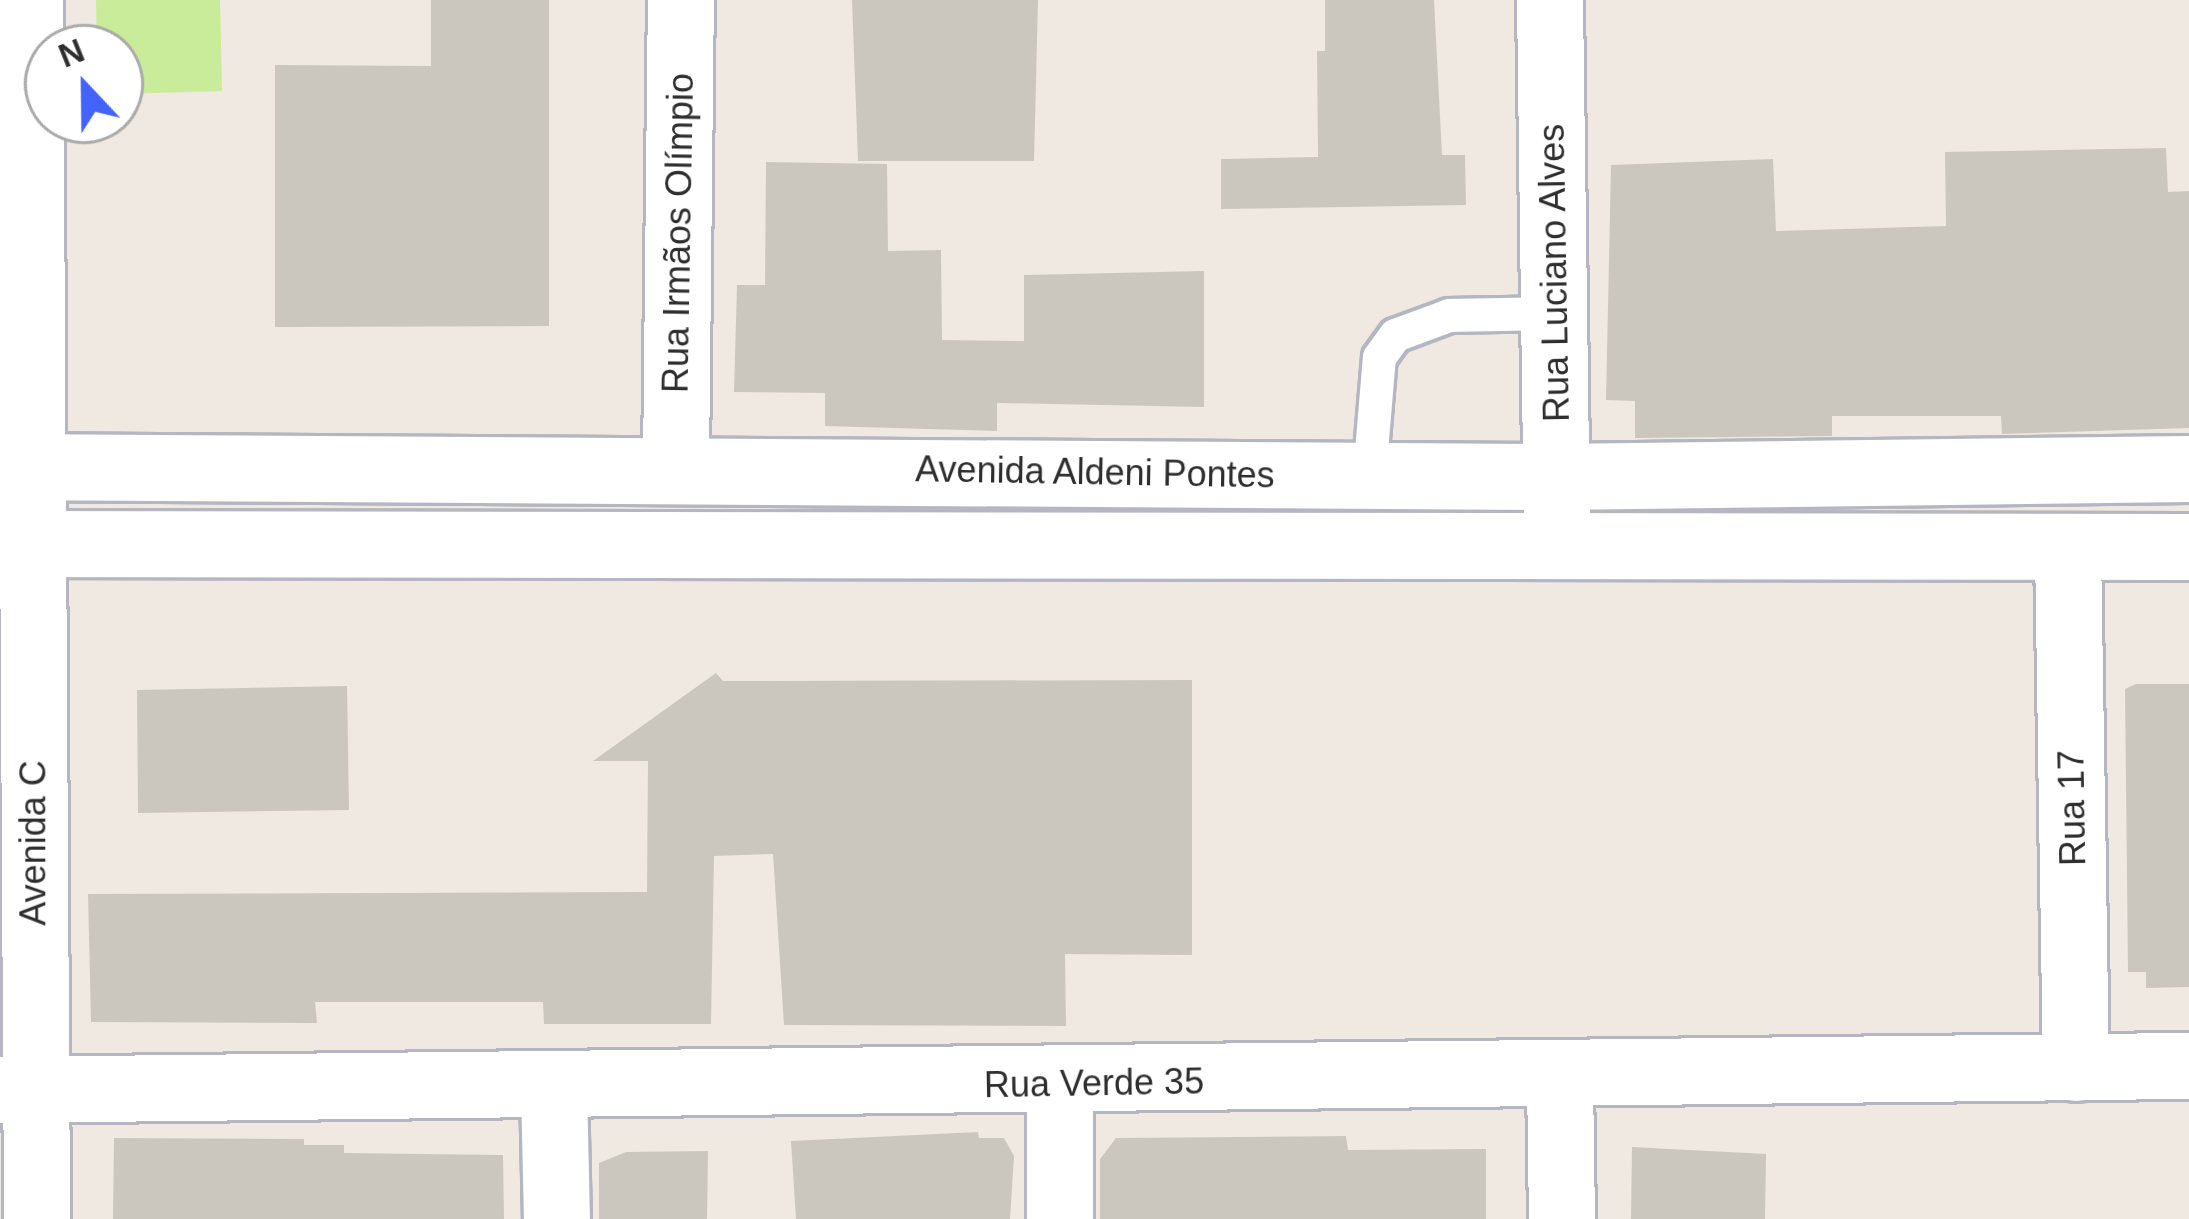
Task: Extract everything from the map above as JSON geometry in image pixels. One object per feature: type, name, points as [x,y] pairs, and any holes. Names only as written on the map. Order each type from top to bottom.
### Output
[{"type":"street","name":"Avenida C","points":[[30,0],[15,467],[18,1092],[37,1219]]},
{"type":"street","name":"Rua Irmãos Olímpio","points":[[676,466],[681,0]]},
{"type":"street","name":"Rua Luciano Alves","points":[[1550,0],[1557,547]]},
{"type":"street","name":"Avenida Aldeni Pontes","points":[[15,467],[676,466],[1556,477],[2189,469]]},
{"type":"street","name":"Avenida Aldeni Pontes","points":[[15,544],[2189,547]]},
{"type":"street","name":"Rua 17","points":[[2068,548],[2075,1068]]},
{"type":"street","name":"Rua Verde 35","points":[[18,1092],[1060,1084],[2189,1066]]},
{"type":"street","points":[[1560,1078],[1562,1219]]},
{"type":"street","points":[[1060,1084],[1060,1219]]},
{"type":"street","points":[[554,1089],[556,1219]]},
{"type":"lane","points":[[1369,476],[1376,370],[1395,334],[1449,315],[1554,314]]},
{"type":"green space","points":[[96,0],[220,0],[222,91],[144,93],[144,24],[96,24]]},
{"type":"building","points":[[431,0],[549,0],[549,326],[275,327],[275,65],[431,66]]},
{"type":"building","points":[[852,0],[1038,0],[1034,161],[858,161]]},
{"type":"building","points":[[1325,0],[1434,0],[1442,155],[1465,155],[1466,205],[1221,209],[1221,159],[1318,157],[1317,51],[1325,51]]},
{"type":"building","points":[[2166,148],[2168,192],[2189,191],[2189,428],[2002,434],[2001,416],[1832,416],[1832,436],[1635,438],[1635,401],[1606,400],[1611,165],[1773,159],[1776,231],[1946,226],[1945,152]]},
{"type":"building","points":[[766,162],[887,164],[888,251],[941,250],[942,340],[1024,341],[1024,275],[1204,271],[1204,407],[997,403],[997,431],[825,426],[825,393],[734,392],[737,285],[765,285]]},
{"type":"building","points":[[716,673],[723,681],[1192,680],[1192,955],[1065,954],[1066,1026],[784,1025],[773,854],[714,856],[711,1024],[544,1024],[543,1002],[315,1002],[317,1023],[91,1022],[88,894],[647,892],[648,761],[593,761]]},
{"type":"building","points":[[2136,684],[2189,684],[2189,987],[2146,988],[2146,972],[2128,972],[2125,689]]},
{"type":"building","points":[[347,686],[349,810],[138,813],[137,690]]},
{"type":"building","points":[[978,1132],[979,1138],[1004,1138],[1014,1156],[1010,1219],[796,1219],[791,1141]]},
{"type":"building","points":[[1346,1136],[1348,1150],[1486,1149],[1486,1219],[1100,1219],[1100,1159],[1116,1138]]},
{"type":"building","points":[[114,1138],[304,1139],[304,1145],[344,1145],[344,1153],[503,1155],[504,1219],[113,1219]]},
{"type":"building","points":[[1632,1147],[1766,1154],[1765,1219],[1631,1219]]},
{"type":"building","points":[[708,1151],[707,1219],[599,1219],[599,1163],[626,1152]]}]
